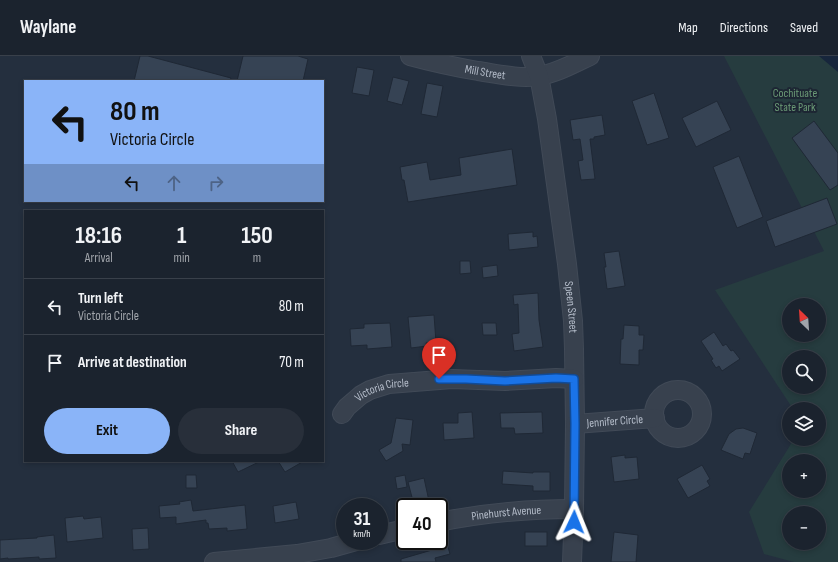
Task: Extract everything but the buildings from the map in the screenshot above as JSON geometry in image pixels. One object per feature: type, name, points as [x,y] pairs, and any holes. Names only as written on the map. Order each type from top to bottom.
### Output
[{"type":"street","name":"Mill Street","points":[[410,56],[453,67],[509,76],[538,76],[569,67],[590,56]]},
{"type":"street","name":"Speen Street","points":[[531,56],[538,76],[547,119],[567,264],[573,321],[575,424],[572,562]]},
{"type":"street","name":"Victoria Circle","points":[[342,414],[347,407],[361,395],[370,390],[389,384],[452,379],[505,381],[556,378],[574,379]]},
{"type":"street","name":"Jennifer Circle","points":[[575,424],[655,418]]},
{"type":"street","name":"Pinehurst Avenue","points":[[448,521],[492,514],[550,509],[574,509]]},
{"type":"street","points":[[214,562],[280,556],[314,557],[336,549]]},
{"type":"green space","name":"Cochituate State Park","points":[[724,56],[838,56],[838,562],[794,562],[764,554],[749,512],[782,458],[782,498],[826,498],[826,454],[785,454],[790,446],[826,446],[826,402],[788,402],[783,394],[826,394],[826,350],[782,350],[782,392],[715,290],[824,251]]},
{"type":"water","points":[[819,56],[838,56],[838,72]]},
{"type":"route","points":[[439,379],[505,381],[556,378],[574,379],[574,522]]}]
